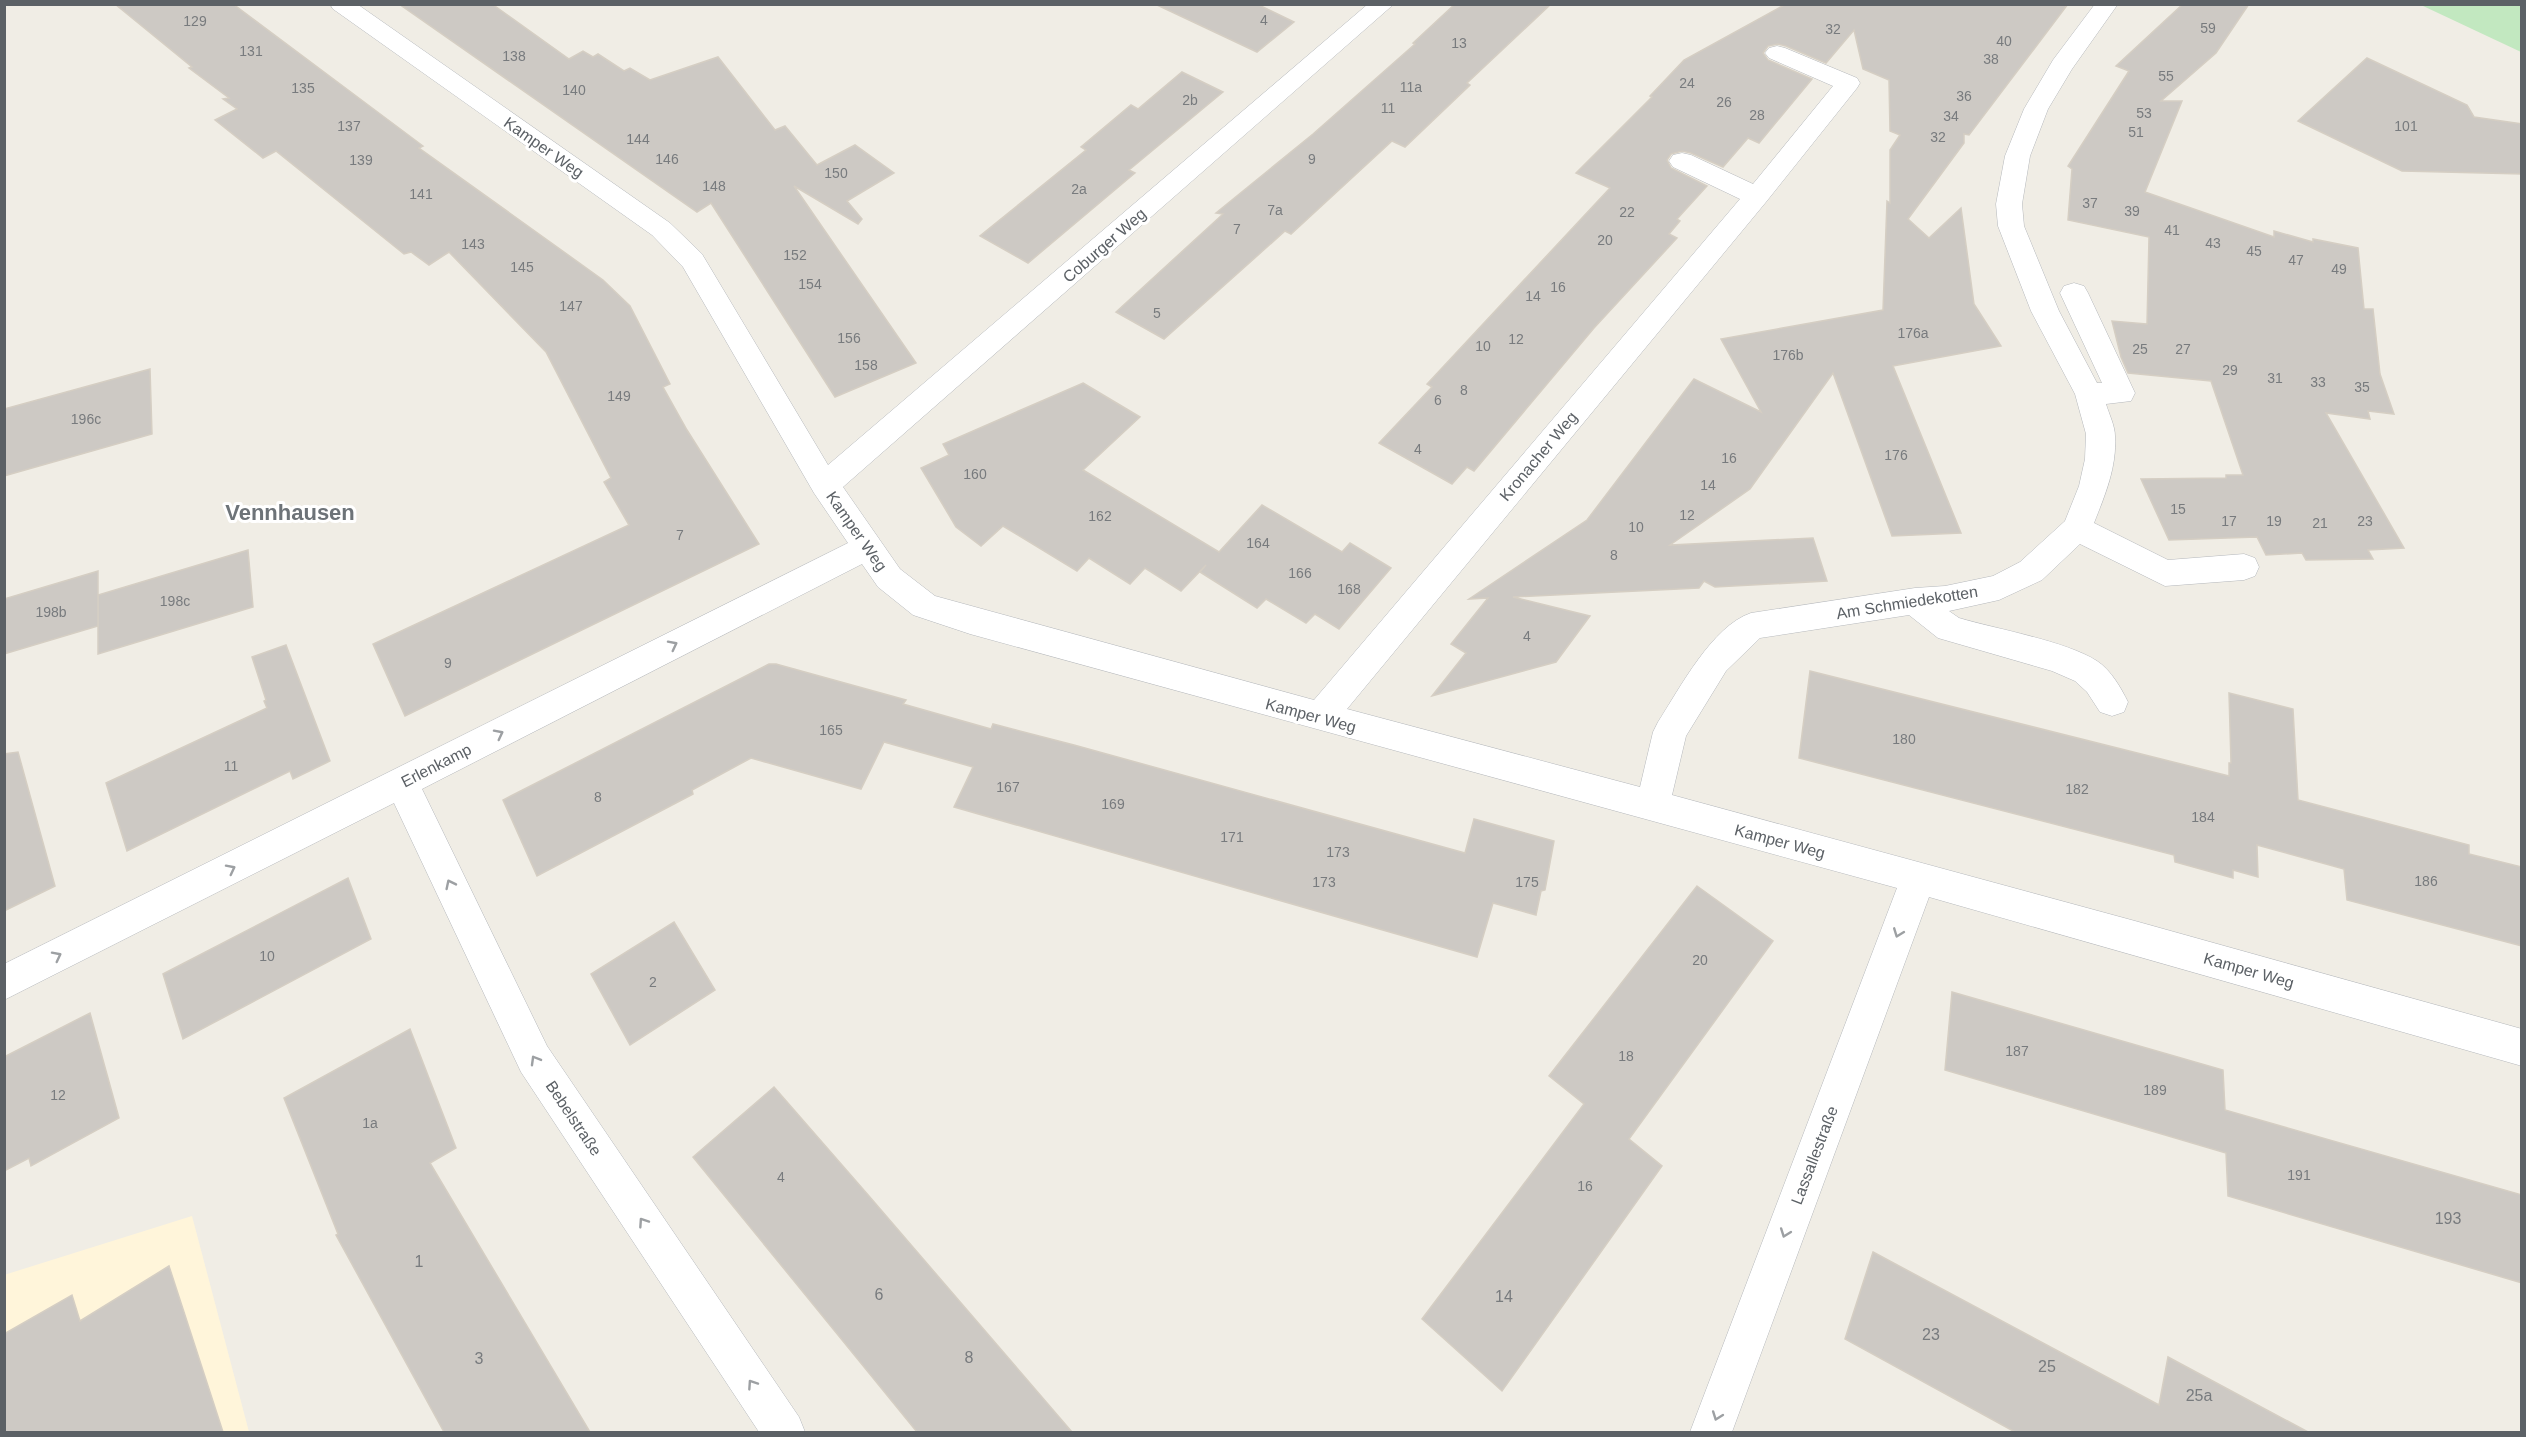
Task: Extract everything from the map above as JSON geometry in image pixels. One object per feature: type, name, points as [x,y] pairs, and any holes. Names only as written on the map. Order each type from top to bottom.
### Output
[{"type":"street","name":"Kamper Weg","points":[[341,4],[662,229],[693,261],[825,485],[889,578],[924,606],[970,621],[1320,717],[1918,878],[2522,1048]]},
{"type":"street","name":"Coburger Weg","points":[[825,485],[1383,4]]},
{"type":"street","name":"Am Schmiedekotten","points":[[1652,806],[1670,732],[1715,661],[1751,626],[1915,601],[1945,599],[1999,587],[2031,571],[2076,528],[2094,486],[2100,459],[2101,434],[2089,394],[2044,311],[2011,226],[2010,194],[2014,165],[2027,128],[2043,96],[2064,61],[2107,4]]},
{"type":"street","name":"Kronacher Weg","points":[[1320,717],[1848,83],[1777,53]]},
{"type":"street","points":[[1682,161],[1756,196]]},
{"type":"street","points":[[2074,293],[2121,393],[2089,394]]},
{"type":"street","points":[[2076,528],[2164,573],[2244,567]]},
{"type":"street","name":"Erlenkamp","points":[[4,982],[868,547]]},
{"type":"street","points":[[1915,601],[1949,629],[2058,659],[2086,671],[2098,682],[2112,702]]},
{"type":"street","name":"Bebelstraße","points":[[402,783],[534,1059],[784,1432]]},
{"type":"street","name":"Lassallestraße","points":[[1711,1432],[1918,878]]},
{"type":"shaded area","points":[[192,1216],[249,1432],[5,1432],[4,1275]]},
{"type":"green space","points":[[2421,5],[2521,5],[2521,52]]},
{"type":"building","points":[[115,4],[233,4],[423,146],[419,148],[603,280],[630,306],[670,384],[663,387],[687,430],[759,544],[405,716],[373,644],[629,525],[604,482],[611,478],[546,352],[449,252],[429,265],[411,252],[404,254],[276,151],[263,158],[215,120],[237,109],[223,99],[229,98],[189,68],[192,67]]},
{"type":"building","points":[[399,4],[492,4],[569,59],[583,51],[593,57],[598,54],[624,71],[630,68],[650,80],[718,57],[775,130],[785,126],[817,165],[855,145],[894,173],[847,201],[862,219],[858,224],[794,186],[916,363],[835,397],[711,203],[697,212]]},
{"type":"building","points":[[1155,4],[1257,4],[1294,22],[1257,52]]},
{"type":"building","points":[[1455,4],[1551,4],[1467,83],[1470,85],[1405,147],[1392,141],[1291,234],[1285,231],[1164,339],[1116,312],[1223,214],[1216,213],[1313,134],[1415,44],[1413,43]]},
{"type":"building","points":[[1786,4],[2068,4],[1969,135],[1964,134],[1964,143],[1908,219],[1929,238],[1961,208],[1974,304],[2001,346],[1893,366],[1961,533],[1892,536],[1833,373],[1750,489],[1670,545],[1813,538],[1827,581],[1715,587],[1704,581],[1699,588],[1513,597],[1590,616],[1556,662],[1432,696],[1466,653],[1451,644],[1488,598],[1469,599],[1587,520],[1694,379],[1761,412],[1721,339],[1883,310],[1887,201],[1890,203],[1890,150],[1900,135],[1890,131],[1889,80],[1863,69],[1854,30],[1826,63],[1786,46],[1778,44],[1768,46],[1763,53],[1768,60],[1812,79],[1759,143],[1748,138],[1723,167],[1691,153],[1682,151],[1671,154],[1667,160],[1671,168],[1707,186],[1677,219],[1680,221],[1669,234],[1677,238],[1594,328],[1474,471],[1467,467],[1452,484],[1379,443],[1432,387],[1427,384],[1610,188],[1576,173],[1652,97],[1650,96],[1684,60]]},
{"type":"building","points":[[2183,4],[2249,4],[2216,53],[2161,101],[2182,101],[2145,192],[2274,237],[2274,231],[2313,242],[2313,239],[2358,248],[2364,309],[2373,309],[2380,374],[2394,414],[2368,411],[2370,419],[2326,413],[2404,548],[2368,550],[2373,559],[2306,560],[2302,553],[2266,555],[2257,537],[2169,540],[2141,479],[2226,478],[2226,475],[2243,475],[2211,381],[2128,373],[2121,357],[2112,321],[2147,324],[2149,237],[2068,220],[2072,169],[2068,166],[2129,71],[2116,66]]},
{"type":"building","points":[[2367,58],[2467,105],[2474,117],[2522,124],[2522,174],[2402,171],[2298,121]]},
{"type":"building","points":[[1182,72],[1223,92],[1129,170],[1135,173],[1028,263],[980,236],[1086,150],[1081,147],[1131,105],[1138,109]]},
{"type":"building","points":[[150,369],[152,434],[4,476],[4,409]]},
{"type":"building","points":[[1083,383],[1140,417],[1083,470],[1219,552],[1262,505],[1342,552],[1350,543],[1391,568],[1339,629],[1315,614],[1306,623],[1266,599],[1257,608],[1200,572],[1206,565],[1181,591],[1145,568],[1130,584],[1089,558],[1077,571],[1003,526],[981,546],[956,527],[921,468],[949,455],[943,444]]},
{"type":"building","points":[[248,550],[253,607],[98,654],[98,595]]},
{"type":"building","points":[[98,571],[98,626],[4,654],[4,599]]},
{"type":"building","points":[[286,645],[330,761],[293,779],[290,771],[127,851],[106,783],[267,708],[252,657]]},
{"type":"building","points":[[769,664],[906,700],[903,704],[991,729],[993,724],[1074,745],[1465,853],[1474,819],[1554,841],[1545,890],[1541,891],[1536,915],[1493,903],[1477,957],[954,807],[973,767],[884,742],[861,789],[751,758],[692,790],[693,794],[537,876],[503,800]]},
{"type":"building","points":[[1810,671],[2229,776],[2229,763],[2231,763],[2229,693],[2293,709],[2298,800],[2469,845],[2469,854],[2522,867],[2522,946],[2347,900],[2344,869],[2257,845],[2258,877],[2233,870],[2233,878],[2175,862],[2174,855],[1799,758]]},
{"type":"building","points":[[18,752],[55,886],[4,911],[4,754]]},
{"type":"building","points":[[348,878],[371,939],[183,1039],[163,974]]},
{"type":"building","points":[[1697,886],[1773,941],[1629,1139],[1662,1166],[1502,1391],[1422,1319],[1584,1104],[1549,1076]]},
{"type":"building","points":[[674,922],[715,990],[630,1045],[591,974]]},
{"type":"building","points":[[1952,992],[2223,1070],[2225,1110],[2522,1195],[2522,1283],[2228,1196],[2226,1153],[1945,1070]]},
{"type":"building","points":[[90,1013],[119,1118],[31,1166],[29,1158],[4,1171],[4,1057]]},
{"type":"building","points":[[410,1029],[456,1148],[430,1163],[590,1432],[444,1432],[336,1235],[338,1234],[284,1098]]},
{"type":"building","points":[[774,1087],[1072,1432],[917,1432],[693,1157]]},
{"type":"building","points":[[1873,1252],[2159,1405],[2168,1357],[2308,1432],[2015,1432],[1845,1339]]},
{"type":"building","points":[[169,1266],[223,1432],[4,1432],[4,1334],[72,1295],[80,1321]]},
{"type":"district","name":"Vennhausen","points":[[290,512]]}]
